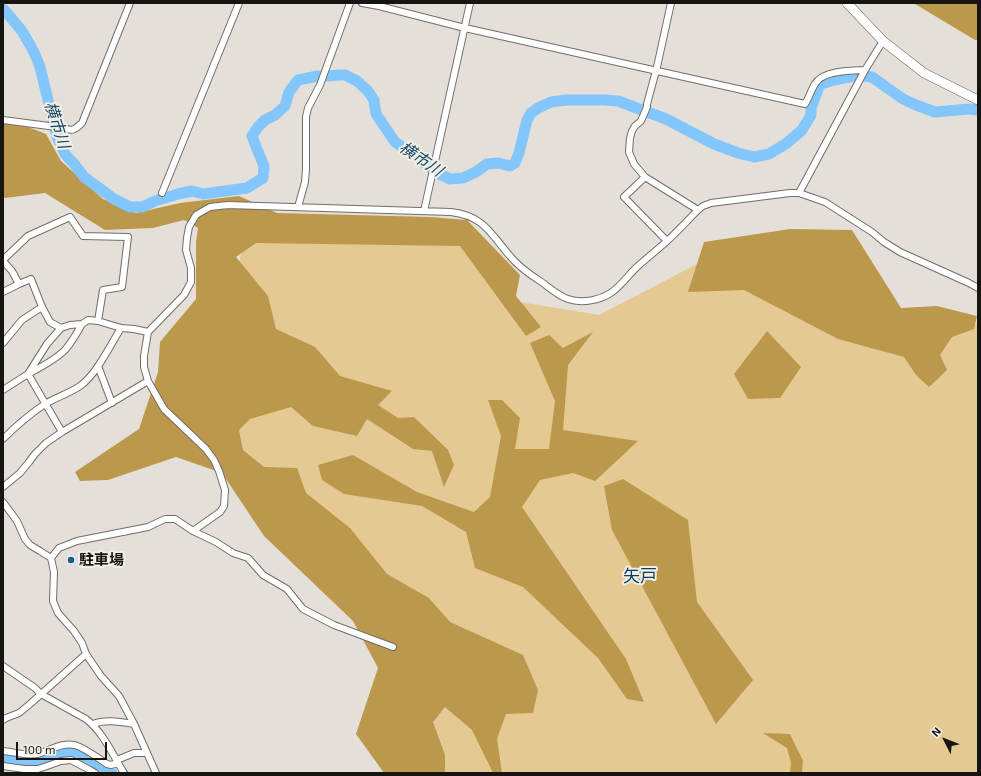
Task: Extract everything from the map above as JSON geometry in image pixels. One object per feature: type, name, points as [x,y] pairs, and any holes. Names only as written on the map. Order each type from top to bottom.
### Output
[{"type":"street","points":[[3,120],[64,128],[69,130],[76,129],[82,123],[130,3]]},
{"type":"street","points":[[162,193],[239,3]]},
{"type":"street","points":[[298,207],[305,182],[306,117],[308,108],[320,85],[350,3]]},
{"type":"street","points":[[362,3],[465,28],[805,104],[815,84],[825,75],[843,71],[865,70]]},
{"type":"street","points":[[424,211],[470,3]]},
{"type":"street","points":[[671,3],[647,107],[641,121],[632,131],[629,152],[634,164],[645,178],[698,210]]},
{"type":"street","points":[[847,3],[883,41],[924,73],[978,100]]},
{"type":"street","points":[[799,193],[865,70],[883,41]]},
{"type":"street","points":[[645,178],[624,197],[667,241]]},
{"type":"street","points":[[193,531],[220,512],[224,506],[224,490],[221,478],[214,460],[206,449],[164,409],[148,381],[144,367],[144,356],[148,332],[184,295],[191,282],[191,268],[186,250],[189,227],[196,215],[210,207],[228,205],[460,213],[478,220],[487,228],[518,265],[560,295],[576,301],[589,301],[600,298],[612,292],[703,206],[790,193],[799,193],[825,202],[900,252],[978,288]]},
{"type":"street","points":[[19,284],[12,271],[3,260],[28,236],[70,217],[83,236],[128,237],[122,287],[103,290],[98,321]]},
{"type":"street","points":[[3,292],[31,279],[42,307],[50,322],[61,328]]},
{"type":"street","points":[[3,343],[22,320],[42,307]]},
{"type":"street","points":[[3,390],[50,362],[65,350],[82,324],[88,320],[98,321],[121,328],[148,332]]},
{"type":"street","points":[[28,374],[47,344],[61,328],[70,325],[82,324]]},
{"type":"street","points":[[3,439],[28,416],[46,404],[81,385],[94,373],[121,328]]},
{"type":"street","points":[[98,366],[112,403]]},
{"type":"street","points":[[28,374],[62,432]]},
{"type":"street","points":[[3,487],[20,473],[46,443],[148,381]]},
{"type":"street","points":[[3,502],[17,521],[30,545],[51,558],[54,572],[53,601],[58,613],[74,631],[82,643],[86,654],[101,676],[119,696],[134,724],[156,773]]},
{"type":"street","points":[[51,558],[59,548],[78,541],[148,527],[165,519],[175,519],[193,531],[233,552],[248,558],[263,575],[287,589],[303,609],[334,625],[394,647]]},
{"type":"street","points":[[3,720],[19,713],[86,654]]},
{"type":"street","points":[[3,666],[35,688],[41,694],[86,719],[92,724],[108,744],[124,773]]},
{"type":"street","points":[[92,724],[98,722],[123,722],[134,724]]},
{"type":"street","points":[[3,751],[30,755],[44,752],[59,745],[74,745],[80,746],[110,765],[118,763],[134,753],[147,753]]},
{"type":"street","points":[[3,766],[38,769],[62,761],[71,760],[95,773]]},
{"type":"street","points":[[115,773],[118,763]]},
{"type":"shaded area","points":[[900,3],[978,3],[978,40],[975,40],[915,4]]},
{"type":"shaded area","points":[[3,124],[23,125],[46,134],[61,161],[103,199],[136,213],[180,203],[239,196],[277,213],[430,217],[467,220],[520,275],[516,296],[541,327],[526,336],[460,246],[256,243],[236,257],[268,296],[276,329],[315,347],[340,376],[392,391],[378,405],[398,418],[414,417],[448,450],[454,465],[444,487],[432,451],[413,449],[367,419],[357,436],[313,426],[291,407],[250,419],[239,430],[243,450],[264,467],[297,468],[306,493],[350,528],[387,574],[429,598],[450,622],[523,655],[538,690],[533,713],[506,714],[497,739],[502,773],[493,773],[472,730],[445,707],[433,722],[445,755],[445,773],[384,773],[356,734],[378,668],[353,621],[264,536],[222,473],[176,457],[108,480],[80,481],[75,472],[139,429],[158,372],[160,342],[196,299],[196,242],[198,228],[184,220],[153,228],[105,230],[45,193],[3,197]]},
{"type":"shaded area","points":[[790,229],[852,230],[901,308],[937,306],[977,316],[974,329],[952,337],[940,355],[947,370],[929,387],[916,375],[904,357],[838,339],[744,290],[688,292],[704,242]]},
{"type":"shaded area","points":[[244,236],[463,240],[508,300],[599,315],[701,262],[845,310],[978,324],[978,773],[425,773],[420,702],[211,421]]},
{"type":"shaded area","points":[[767,331],[801,367],[780,398],[748,399],[734,374]]},
{"type":"shaded area","points":[[593,332],[568,365],[563,430],[638,441],[595,481],[573,473],[540,480],[522,507],[626,659],[644,702],[627,699],[598,658],[523,587],[475,568],[466,532],[422,506],[344,494],[322,480],[318,465],[353,455],[417,492],[474,512],[490,497],[501,436],[488,400],[502,400],[520,418],[515,449],[549,449],[555,401],[530,343],[549,335],[563,348]]},
{"type":"shaded area","points":[[623,479],[688,520],[697,602],[753,680],[716,724],[612,530],[604,486]]},
{"type":"shaded area","points":[[763,733],[790,734],[803,761],[802,773],[790,773],[791,763],[787,748]]},
{"type":"waterway","name":"横市川","points":[[3,9],[22,31],[34,52],[40,67],[57,137],[65,154],[84,177],[114,199],[130,207],[142,207],[155,201],[192,191],[203,194],[247,188],[263,178],[264,166],[252,136],[265,120],[275,115],[285,106],[289,92],[298,80],[318,76],[345,75],[357,81],[368,91],[374,100],[376,114],[395,142],[437,173],[450,179],[463,178],[476,172],[487,164],[498,163],[510,166],[515,163],[527,120],[531,113],[551,102],[566,100],[618,101],[666,119],[714,144],[754,157],[769,154],[787,143],[802,130],[811,115],[811,108],[820,84],[839,79],[859,76],[872,77],[903,99],[935,112],[970,109],[978,110]]},
{"type":"waterway","points":[[3,758],[36,762],[67,751],[81,755],[112,773]]},
{"type":"place","name":"駐車場","points":[[71,560]]},
{"type":"district","name":"矢戸","points":[[640,576]]}]
